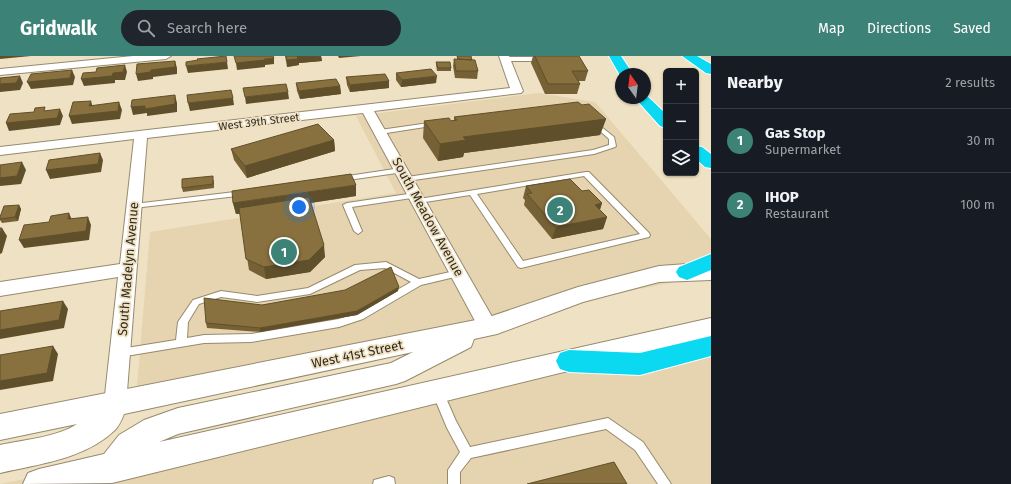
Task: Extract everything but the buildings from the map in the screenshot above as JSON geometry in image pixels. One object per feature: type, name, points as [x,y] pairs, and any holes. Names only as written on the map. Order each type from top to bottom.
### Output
[{"type":"highway","points":[[616,56],[623,68]]},
{"type":"highway","points":[[688,56],[711,70]]},
{"type":"highway","points":[[648,104],[663,120]]},
{"type":"highway","points":[[699,153],[711,163]]},
{"type":"highway","points":[[687,272],[711,262]]},
{"type":"highway","points":[[569,361],[640,364],[711,346]]},
{"type":"main road","name":"West 41st Street","points":[[0,427],[488,327],[578,295],[659,274],[711,272]]},
{"type":"main road","points":[[111,476],[129,445],[154,429],[178,421],[396,373],[488,327]]},
{"type":"main road","points":[[39,484],[111,476],[438,392],[711,327]]},
{"type":"main road","points":[[0,459],[50,448],[79,439],[106,420],[115,404]]},
{"type":"street","points":[[0,72],[166,56]]},
{"type":"street","name":"West 39th Street","points":[[0,151],[517,91],[504,57]]},
{"type":"street","name":"South Meadow Avenue","points":[[367,109],[488,327]]},
{"type":"street","name":"South Madelyn Avenue","points":[[115,404],[141,135]]},
{"type":"street","points":[[0,289],[128,269]]},
{"type":"lane","points":[[504,57],[561,59],[567,56]]},
{"type":"lane","points":[[330,181],[404,175],[594,152],[613,146],[612,138],[588,118]]},
{"type":"lane","points":[[380,132],[444,123]]},
{"type":"lane","points":[[358,231],[347,205],[472,193],[586,174],[646,235],[521,265],[472,193]]},
{"type":"lane","points":[[134,206],[253,191]]},
{"type":"lane","points":[[181,343],[183,322],[196,302],[220,294],[257,299],[310,291],[358,267],[386,265],[418,282]]},
{"type":"lane","points":[[120,353],[204,339],[251,338],[339,323],[360,316],[418,282],[459,273]]},
{"type":"lane","points":[[438,392],[451,424],[467,453]]},
{"type":"lane","points":[[454,484],[454,470],[467,453],[608,423],[639,446],[665,484]]},
{"type":"lane","points":[[379,484],[389,482],[389,484]]},
{"type":"shaded area","points":[[539,93],[595,102],[711,239],[711,275],[137,387],[150,232],[396,193],[356,116]]},
{"type":"shaded area","points":[[711,333],[711,484],[1,484],[650,346]]},
{"type":"place","name":"IHOP","points":[[560,210]]},
{"type":"place","name":"Gas Stop","points":[[284,252]]}]
